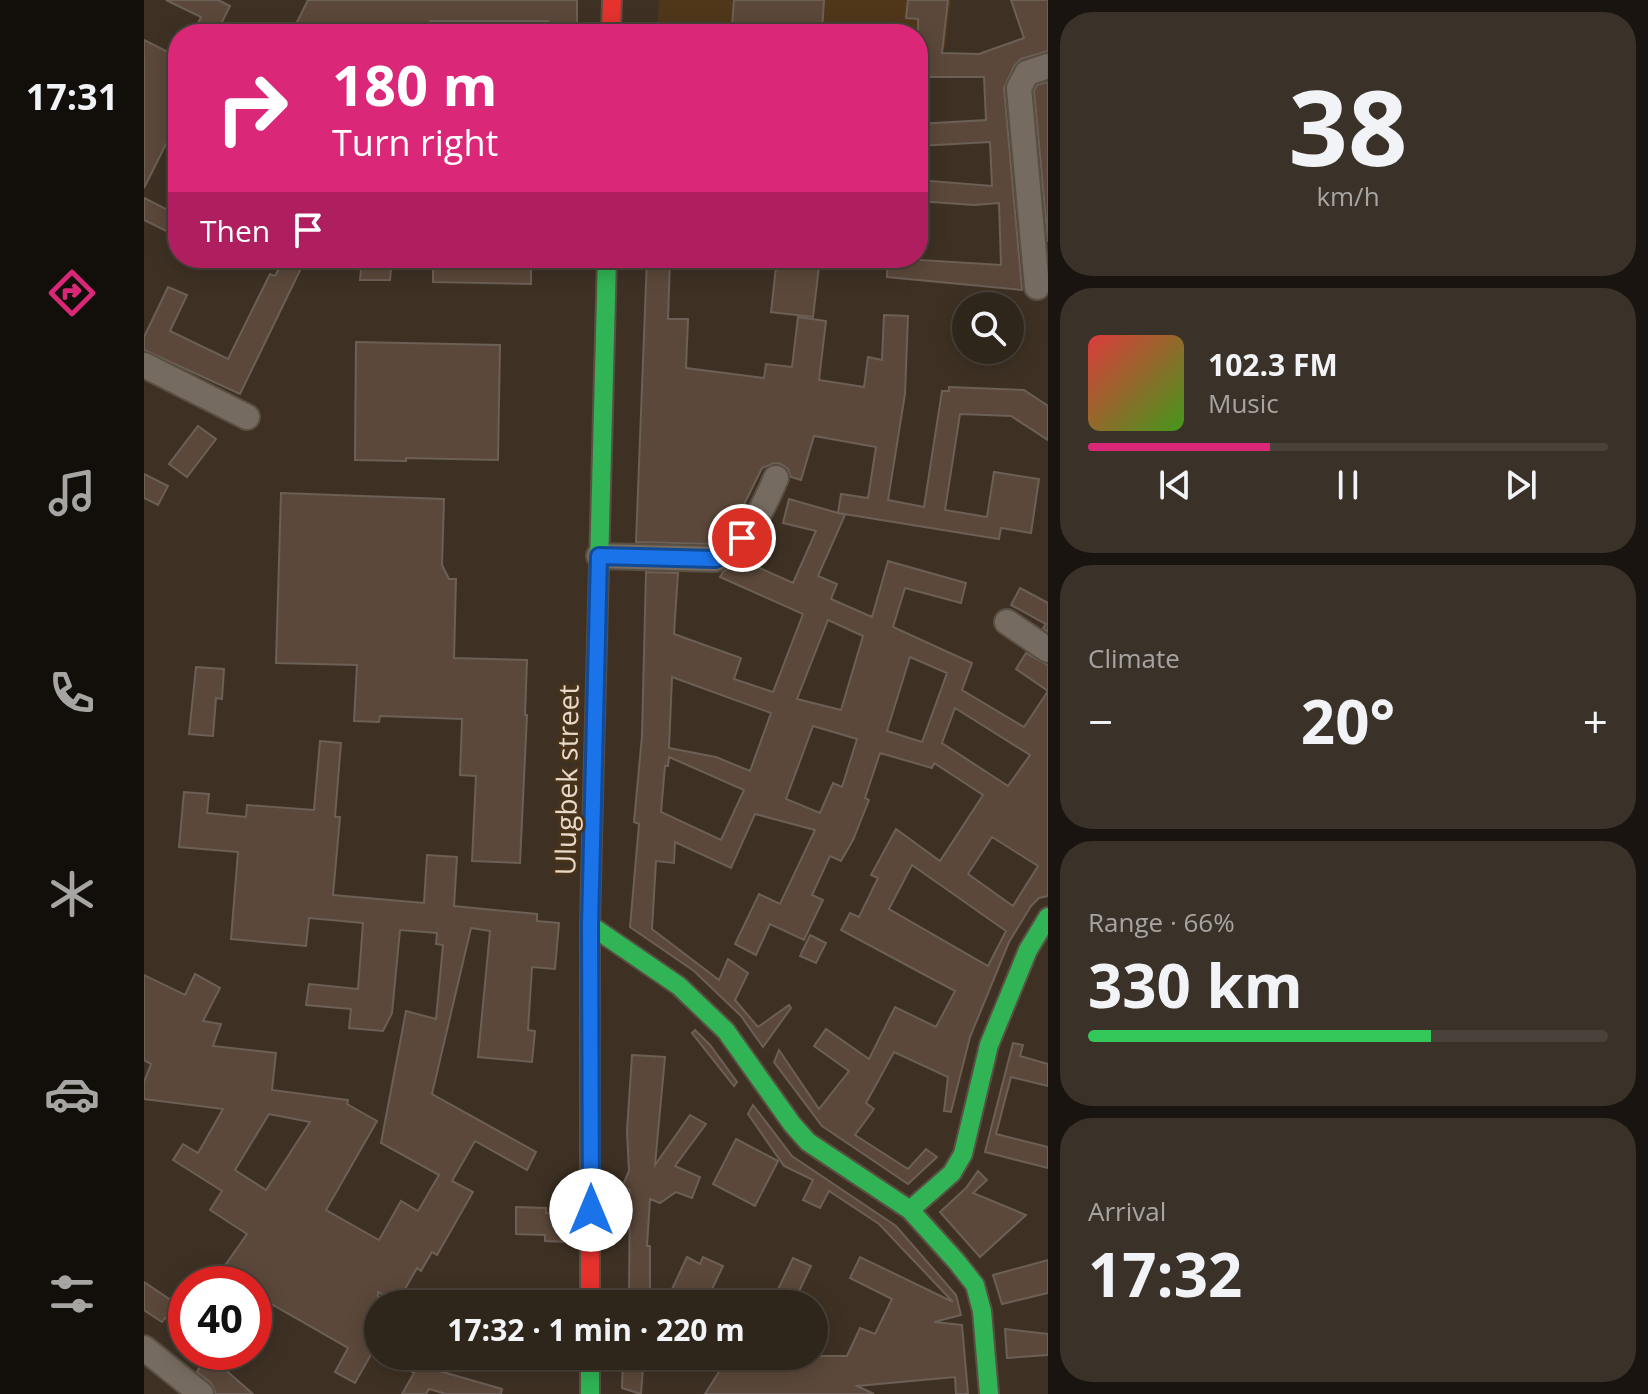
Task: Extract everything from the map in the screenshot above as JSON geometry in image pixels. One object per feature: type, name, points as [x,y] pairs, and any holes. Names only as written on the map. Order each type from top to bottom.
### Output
[{"type":"street","points":[[611,24],[612,0]]},
{"type":"street","points":[[1037,287],[1019,88],[1027,73],[1048,66]]},
{"type":"street","name":"Ulugbek street","points":[[590,1290],[590,925],[607,268]]},
{"type":"street","points":[[144,365],[247,417]]},
{"type":"street","points":[[599,556],[715,559],[727,555],[742,538],[776,478]]},
{"type":"street","points":[[1007,622],[1048,650]]},
{"type":"street","points":[[910,1210],[952,1173],[963,1154],[989,1045],[1038,951],[1048,917]]},
{"type":"street","points":[[590,925],[679,986],[726,1031],[808,1142],[910,1210],[975,1285],[982,1311],[989,1394]]},
{"type":"street","points":[[144,1348],[201,1394]]},
{"type":"street","points":[[590,1370],[590,1394]]},
{"type":"shaded area","points":[[659,0],[951,0],[945,48],[928,48],[928,24],[658,24]]},
{"type":"building","points":[[166,0],[218,0],[230,6],[221,24],[198,24],[201,17]]},
{"type":"building","points":[[308,0],[577,0],[577,24],[548,24],[548,21],[430,21],[429,24],[296,24]]},
{"type":"building","points":[[734,0],[824,0],[822,24],[732,24]]},
{"type":"building","points":[[908,0],[948,0],[942,53],[979,54],[1024,38],[1011,0],[1048,0],[1048,51],[1021,59],[1014,66],[1004,88],[1022,290],[887,277],[887,268],[928,268],[928,260],[1001,265],[999,203],[974,205],[928,202],[928,181],[992,186],[990,142],[928,145],[928,123],[986,120],[984,77],[928,77],[928,24],[918,24],[918,19],[906,18]]},
{"type":"building","points":[[144,40],[168,52],[168,140],[144,188]]},
{"type":"building","points":[[1048,82],[1048,242],[1034,91],[1037,85]]},
{"type":"building","points":[[144,198],[168,210],[168,232],[144,220]]},
{"type":"building","points":[[279,268],[301,268],[240,394],[144,350],[144,337],[168,287],[187,295],[170,331],[228,359],[270,274],[275,276]]},
{"type":"building","points":[[361,268],[391,268],[390,280],[360,280]]},
{"type":"building","points":[[433,268],[531,268],[531,284],[433,282]]},
{"type":"building","points":[[647,268],[670,268],[668,319],[688,319],[686,368],[764,378],[766,364],[792,367],[798,317],[826,321],[819,380],[864,387],[868,357],[882,360],[884,315],[908,316],[905,394],[888,500],[924,507],[942,391],[949,391],[949,387],[1024,390],[1048,406],[1048,440],[1011,416],[960,414],[945,510],[987,517],[994,472],[1039,479],[1031,533],[1001,528],[999,539],[838,513],[841,494],[868,498],[876,447],[814,436],[801,480],[791,477],[788,469],[781,464],[774,463],[762,468],[733,527],[712,544],[636,542]]},
{"type":"building","points":[[776,268],[819,268],[813,317],[771,312]]},
{"type":"building","points":[[356,342],[500,345],[498,460],[355,460]]},
{"type":"building","points":[[198,426],[216,439],[187,477],[169,464]]},
{"type":"building","points":[[144,474],[168,486],[158,505],[144,498]]},
{"type":"building","points":[[281,493],[444,499],[442,565],[449,579],[456,579],[454,658],[527,660],[520,863],[472,861],[476,776],[460,775],[462,719],[380,716],[379,722],[354,721],[357,665],[276,663]]},
{"type":"building","points":[[789,499],[845,515],[818,576],[837,584],[831,599],[872,617],[888,561],[966,583],[961,603],[905,588],[893,627],[972,663],[962,690],[1024,727],[1048,691],[1048,896],[1039,898],[1031,906],[1009,942],[970,1037],[951,1112],[944,1111],[948,1077],[894,1052],[866,1103],[874,1109],[855,1135],[908,1169],[926,1149],[937,1157],[908,1184],[822,1126],[774,1062],[779,1050],[819,1109],[849,1071],[814,1046],[826,1029],[869,1059],[895,1007],[936,1027],[955,991],[841,930],[850,913],[859,917],[878,878],[871,875],[896,829],[940,861],[983,795],[934,763],[932,768],[880,753],[865,798],[869,800],[853,840],[841,861],[830,856],[812,895],[823,900],[804,940],[770,924],[756,955],[735,944],[759,894],[780,904],[815,830],[755,814],[731,868],[675,842],[674,863],[656,861],[652,929],[719,980],[728,959],[748,973],[735,1000],[758,1027],[789,1005],[791,1008],[763,1047],[741,1016],[694,971],[630,927],[639,824],[634,822],[642,736],[646,572],[678,573],[674,634],[741,658],[734,679],[773,692],[803,614],[720,577],[742,560],[793,583],[816,531],[783,523]],"holes":[[[828,620],[863,636],[841,710],[797,699]],[[910,657],[947,673],[922,742],[887,731]],[[672,677],[771,713],[750,771],[716,757],[669,748]],[[955,708],[1030,755],[1008,786],[942,743]],[[813,726],[857,739],[842,787],[833,783],[820,813],[786,799]],[[669,757],[744,790],[721,840],[661,812],[665,766],[668,766]],[[992,837],[1038,866],[1013,906],[968,874]],[[912,865],[1006,931],[988,966],[889,909]]]},
{"type":"building","points":[[1020,588],[1048,603],[1048,632],[1043,628],[1046,624],[1011,605]]},
{"type":"building","points":[[1026,653],[1048,665],[1048,691],[1016,669]]},
{"type":"building","points":[[196,667],[224,669],[222,699],[216,698],[213,736],[189,734]]},
{"type":"building","points":[[320,741],[341,743],[335,817],[340,817],[333,895],[424,903],[427,855],[457,857],[454,906],[537,914],[537,921],[559,923],[555,969],[532,967],[528,1030],[535,1031],[532,1062],[478,1057],[490,931],[471,928],[432,1094],[536,1152],[527,1170],[475,1141],[452,1181],[473,1192],[437,1255],[432,1252],[421,1271],[417,1268],[404,1290],[364,1290],[364,1367],[355,1383],[335,1372],[348,1348],[272,1304],[272,1266],[225,1266],[247,1234],[210,1210],[222,1191],[173,1160],[183,1144],[198,1153],[223,1109],[144,1099],[144,1082],[151,1064],[144,1060],[144,975],[185,995],[195,974],[220,988],[203,1021],[221,1024],[213,1046],[276,1053],[272,1090],[348,1100],[347,1104],[377,1121],[326,1210],[379,1240],[401,1201],[418,1211],[439,1175],[381,1143],[406,1011],[436,1019],[443,945],[436,944],[437,933],[400,930],[392,1013],[383,1031],[349,1028],[351,1009],[306,1005],[309,984],[358,989],[363,923],[309,918],[306,946],[231,939],[238,852],[179,847],[184,792],[209,794],[207,813],[246,817],[247,805],[314,810]],"holes":[[[269,1114],[310,1122],[266,1190],[235,1170]]]},
{"type":"building","points":[[810,935],[826,943],[816,963],[800,956]]},
{"type":"building","points":[[695,1030],[737,1082],[734,1086],[692,1033]]},
{"type":"building","points":[[1013,1043],[1023,1045],[1020,1056],[1048,1064],[1048,1086],[1011,1077],[996,1134],[1048,1147],[1048,1168],[985,1152]]},
{"type":"building","points":[[632,1055],[665,1057],[655,1165],[690,1115],[706,1124],[675,1166],[700,1177],[692,1198],[676,1192],[660,1203],[650,1199],[647,1246],[650,1246],[650,1290],[629,1290],[630,1190],[622,1187],[629,1171],[627,1131]]},
{"type":"building","points":[[753,1105],[792,1156],[896,1226],[956,1295],[961,1315],[934,1322],[962,1325],[968,1394],[956,1394],[955,1377],[857,1386],[874,1394],[705,1394],[720,1370],[828,1370],[828,1356],[847,1356],[860,1328],[875,1334],[892,1299],[850,1278],[860,1257],[953,1302],[879,1224],[829,1191],[820,1208],[803,1200],[813,1180],[784,1166],[748,1114]]},
{"type":"building","points":[[736,1139],[778,1161],[755,1206],[713,1184]]},
{"type":"building","points":[[978,1171],[987,1180],[973,1193],[1026,1215],[980,1257],[940,1212],[966,1188]]},
{"type":"building","points":[[516,1207],[546,1208],[546,1213],[569,1214],[568,1242],[545,1241],[545,1235],[516,1234]]},
{"type":"building","points":[[687,1257],[700,1264],[703,1257],[723,1266],[712,1290],[672,1290]]},
{"type":"building","points":[[793,1258],[811,1266],[800,1290],[778,1290]]},
{"type":"building","points":[[1048,1260],[1048,1293],[1002,1304],[993,1275]]},
{"type":"building","points":[[144,1282],[168,1298],[168,1319],[165,1318],[162,1322],[144,1310]]},
{"type":"building","points":[[1005,1329],[1048,1334],[1048,1355],[1007,1358]]},
{"type":"building","points":[[226,1370],[253,1394],[216,1394],[211,1383],[197,1372]]},
{"type":"building","points":[[409,1370],[436,1370],[502,1389],[501,1394],[446,1394],[429,1389],[426,1394],[402,1394],[414,1373]]},
{"type":"building","points":[[623,1370],[643,1370],[641,1394],[622,1388]]},
{"type":"traffic: fast","points":[[593,796],[607,268]]},
{"type":"traffic: fast","points":[[910,1210],[952,1173],[963,1154],[989,1045],[1028,950],[1048,917]]},
{"type":"traffic: fast","points":[[590,925],[679,986],[726,1031],[808,1142],[910,1210],[957,1262],[975,1285],[982,1311],[989,1394]]},
{"type":"traffic: fast","points":[[590,1370],[590,1394]]},
{"type":"traffic: jam","points":[[611,24],[612,0]]},
{"type":"traffic: jam","points":[[590,1290],[593,796]]},
{"type":"route","points":[[591,1210],[590,925],[599,556],[715,559],[734,550],[742,538]]}]
